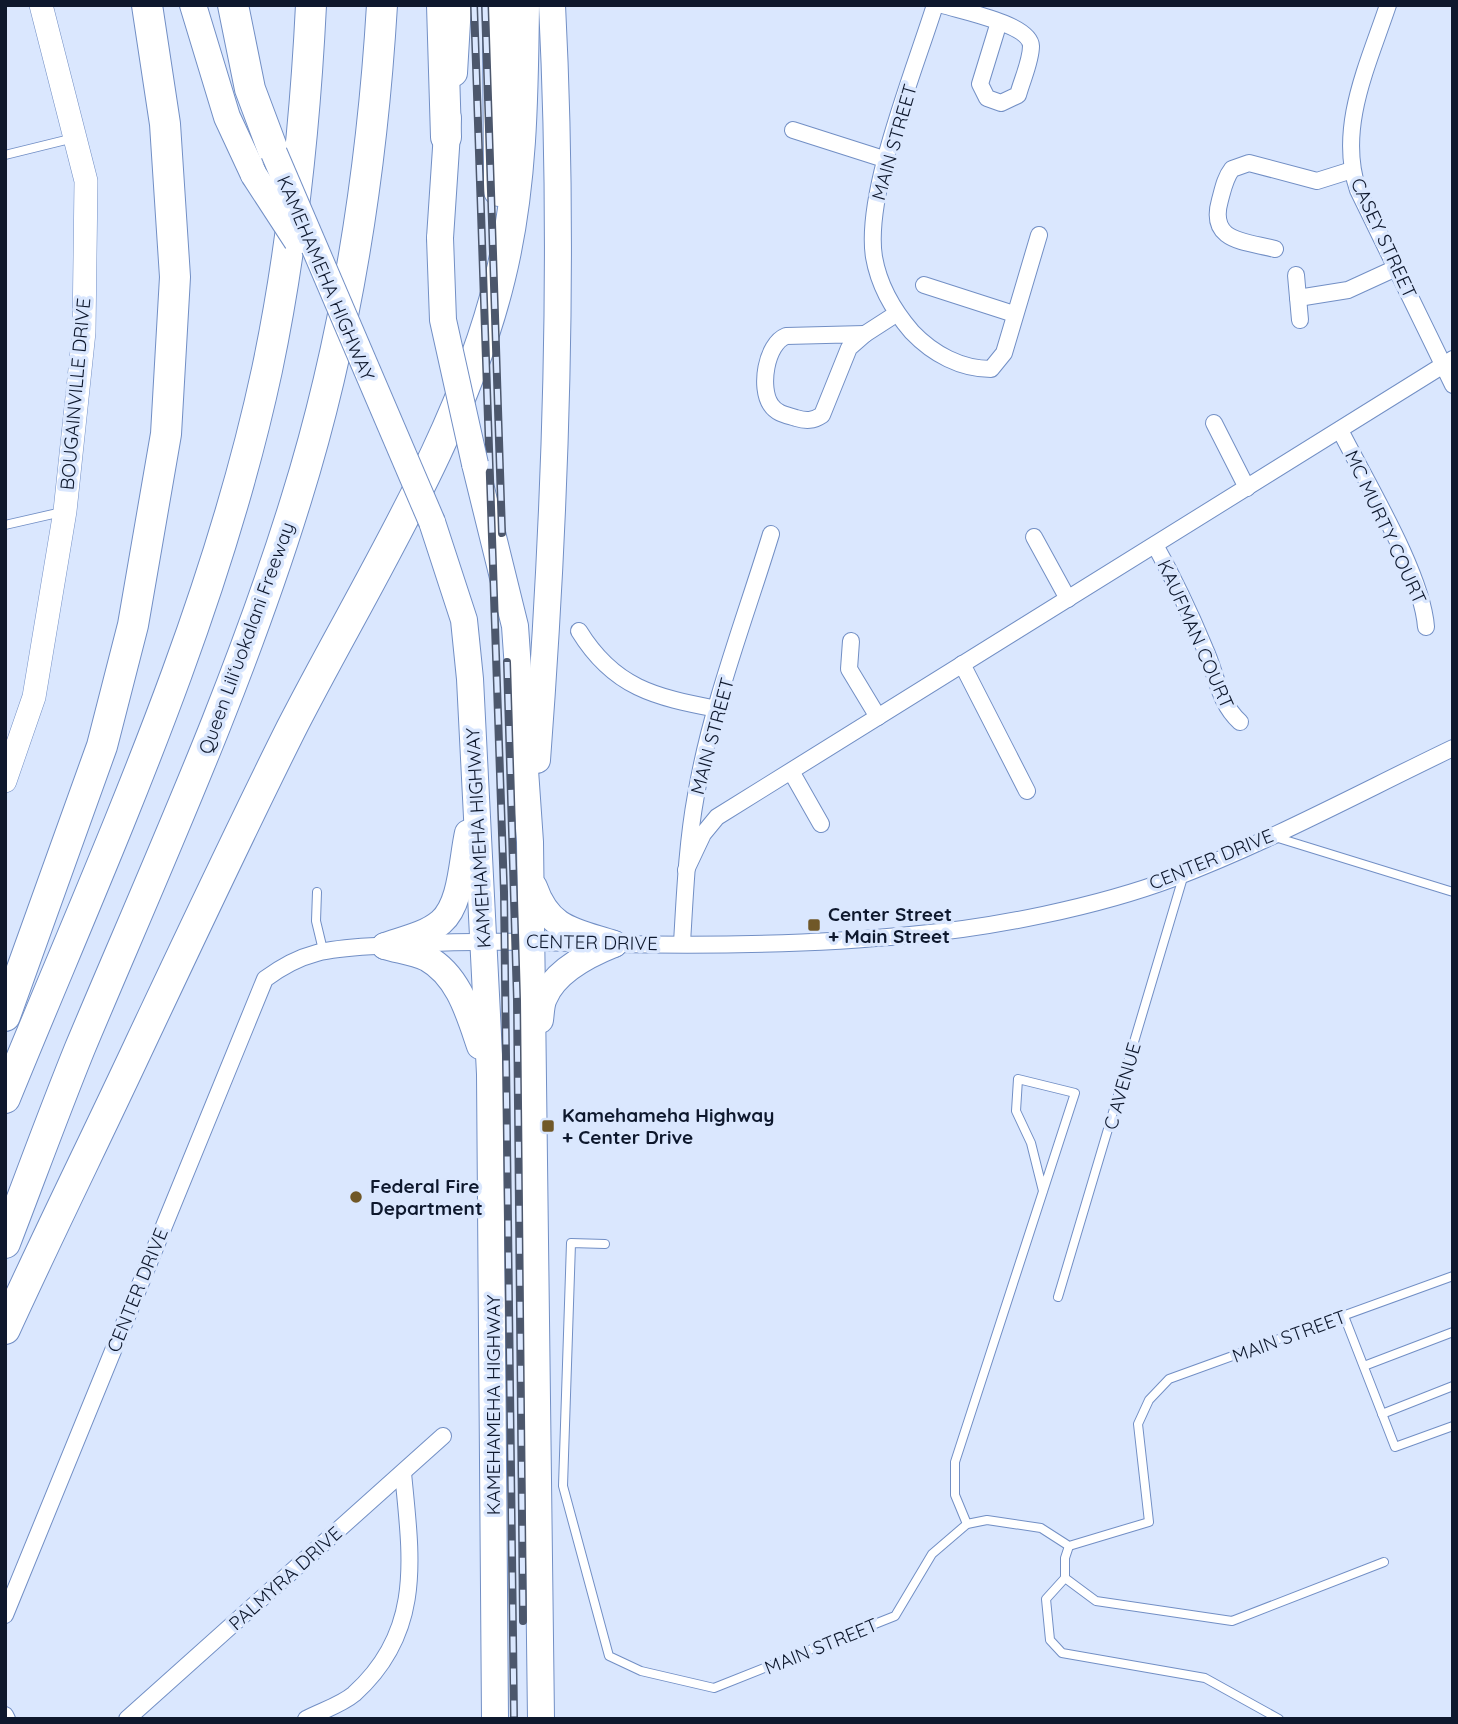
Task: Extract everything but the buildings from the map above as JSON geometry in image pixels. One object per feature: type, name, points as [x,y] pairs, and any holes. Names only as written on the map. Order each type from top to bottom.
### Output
[{"type":"highway","points":[[130,5],[151,113],[164,258],[164,383],[156,501]]},
{"type":"highway","points":[[5,1016],[102,746],[133,625],[156,501],[171,391],[175,277],[165,124],[147,5]]},
{"type":"highway","points":[[233,5],[264,164]]},
{"type":"highway","points":[[5,1098],[140,769],[183,653],[244,462],[267,370],[284,278],[304,113],[311,5]]},
{"type":"highway","name":"Queen Liliʻuokalani Freeway","points":[[5,1243],[79,1051],[236,676],[297,499],[346,298],[369,168],[382,5]]},
{"type":"highway","points":[[442,5],[446,137]]},
{"type":"highway","points":[[473,364],[482,296],[498,223],[498,5]]},
{"type":"highway","points":[[5,1329],[204,906],[291,730],[435,453],[473,364],[500,278],[515,197],[522,137],[524,5]]},
{"type":"main road","name":"KAMEHAMEHA HIGHWAY","points":[[193,5],[227,117],[264,164],[333,295],[432,522],[464,620],[490,1074],[495,1719]]},
{"type":"main road","points":[[223,5],[238,80],[256,117]]},
{"type":"main road","points":[[458,5],[458,34],[446,137],[440,238],[443,320],[515,626],[532,882],[541,1719]]},
{"type":"main road","points":[[530,842],[546,639],[561,288],[552,5]]},
{"type":"main road","points":[[385,946],[424,932],[442,921],[456,896],[475,797]]},
{"type":"main road","points":[[532,882],[541,908],[556,923],[614,944]]},
{"type":"main road","points":[[533,1067],[544,998],[560,976],[588,954],[614,944]]},
{"type":"main road","points":[[385,946],[426,958],[446,974],[464,1000],[490,1074]]},
{"type":"street","name":"BOUGAINVILLE DRIVE","points":[[5,781],[34,697],[65,511],[84,332],[86,181],[41,5]]},
{"type":"street","name":"MAIN STREET","points":[[935,5],[876,200],[872,237],[877,270],[896,314],[934,352],[973,369],[991,369],[1004,354],[1040,235]]},
{"type":"street","points":[[943,5],[999,22],[1023,30],[1031,46],[1018,95],[1002,103],[987,97],[980,83],[999,22]]},
{"type":"street","name":"CASEY STREET","points":[[1388,5],[1353,115],[1349,145],[1352,170],[1358,190],[1396,268],[1448,362],[1453,385]]},
{"type":"street","points":[[793,130],[887,160]]},
{"type":"street","points":[[1275,249],[1228,236],[1217,225],[1216,213],[1232,169],[1249,163],[1317,181],[1352,170]]},
{"type":"street","points":[[1298,298],[1348,290],[1396,268]]},
{"type":"street","points":[[1296,275],[1300,320]]},
{"type":"street","points":[[924,285],[1014,314]]},
{"type":"street","points":[[865,334],[786,335],[779,338],[771,347],[768,357],[770,405],[780,413],[804,420],[820,417],[827,410],[849,348],[896,314]]},
{"type":"street","points":[[686,870],[703,834],[716,817],[792,773],[962,664],[1448,362]]},
{"type":"street","points":[[1214,423],[1247,488]]},
{"type":"street","name":"MC MURTY COURT","points":[[1340,430],[1396,540],[1420,598],[1426,627]]},
{"type":"street","name":"MAIN STREET","points":[[682,943],[686,870],[696,793],[717,709],[771,534]]},
{"type":"street","points":[[1034,537],[1068,598]]},
{"type":"street","name":"KAUFMAN COURT","points":[[1155,545],[1181,591],[1209,658],[1221,697],[1229,712],[1240,722]]},
{"type":"street","points":[[579,631],[602,662],[632,685],[669,700],[717,709]]},
{"type":"street","points":[[851,640],[849,669],[878,717]]},
{"type":"street","points":[[962,664],[1027,791]]},
{"type":"street","name":"CENTER DRIVE","points":[[5,1615],[255,998],[265,979],[290,960],[323,950],[483,940],[614,944],[823,941],[912,935],[1000,922],[1088,903],[1184,874],[1271,836],[1453,748]]},
{"type":"street","points":[[792,773],[821,824]]},
{"type":"street","name":"PALMYRA DRIVE","points":[[127,1719],[443,1436]]},
{"type":"street","points":[[306,1719],[352,1696],[388,1657],[403,1623],[411,1567],[403,1473]]},
{"type":"lane","points":[[5,155],[74,138]]},
{"type":"lane","points":[[5,525],[65,511]]},
{"type":"lane","points":[[1271,836],[1453,892]]},
{"type":"lane","name":"C AVENUE","points":[[1058,1297],[1184,874]]},
{"type":"lane","points":[[317,892],[316,921],[323,950]]},
{"type":"lane","points":[[1043,1191],[1031,1143],[1016,1111],[1018,1079],[1075,1093],[955,1462],[955,1495],[967,1524],[987,1520],[1041,1528],[1069,1546],[1065,1558],[1065,1578],[1050,1591],[1046,1599],[1050,1640],[1062,1654],[1205,1678],[1279,1719]]},
{"type":"lane","name":"MAIN STREET","points":[[605,1244],[571,1243],[564,1486],[609,1657],[641,1671],[714,1688],[895,1616],[932,1554],[967,1524]]},
{"type":"lane","name":"MAIN STREET","points":[[1069,1546],[1149,1522],[1138,1423],[1149,1399],[1169,1379],[1453,1276]]},
{"type":"lane","points":[[1344,1316],[1395,1447],[1453,1426]]},
{"type":"lane","points":[[1364,1366],[1453,1332]]},
{"type":"lane","points":[[1382,1414],[1453,1386]]},
{"type":"lane","points":[[1065,1578],[1096,1601],[1232,1620],[1384,1562]]},
{"type":"railway","points":[[474,5],[504,892],[514,1719]]},
{"type":"railway","points":[[485,5],[502,533]]},
{"type":"railway","points":[[507,662],[517,1000],[523,1621]]},
{"type":"place","name":"Center Street + Main Street","points":[[814,925]]},
{"type":"place","name":"Kamehameha Highway + Center Drive","points":[[548,1126]]},
{"type":"place","name":"Federal Fire Department","points":[[356,1197]]}]
